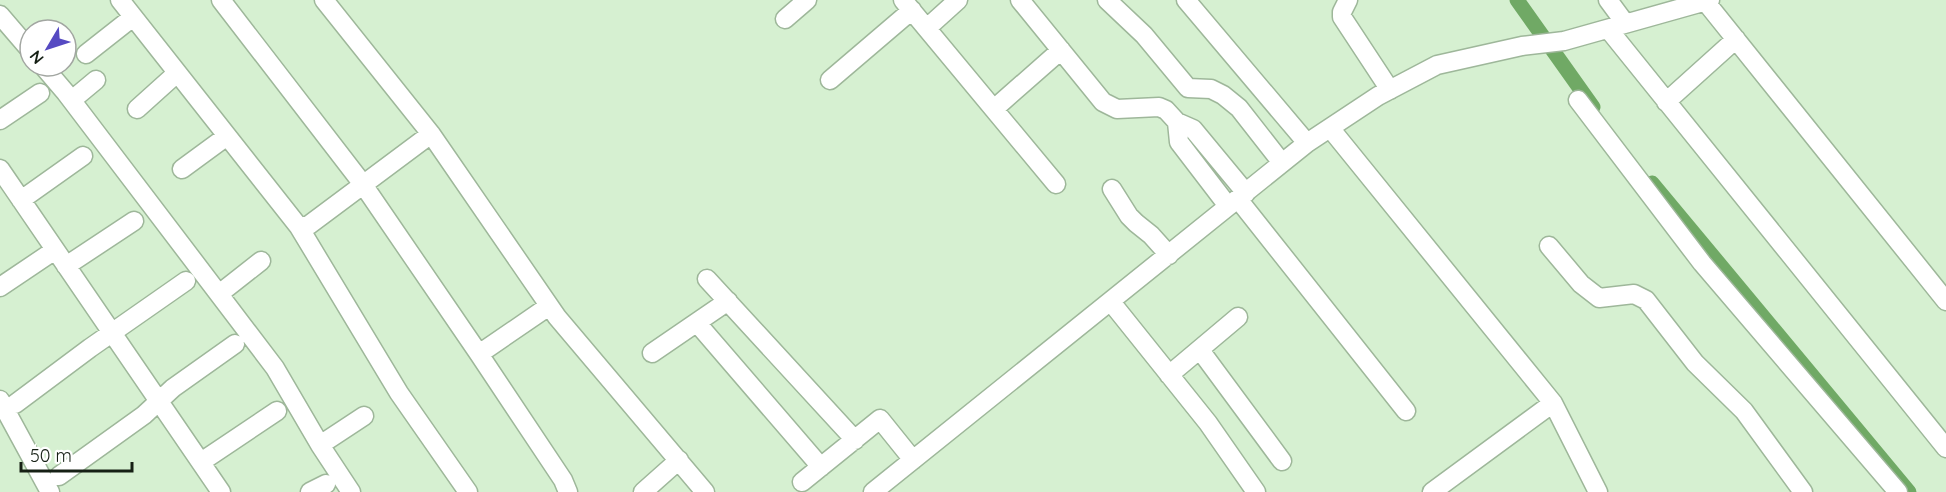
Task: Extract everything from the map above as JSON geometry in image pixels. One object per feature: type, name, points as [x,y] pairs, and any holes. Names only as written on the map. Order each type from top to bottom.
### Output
[{"type":"street","points":[[120,0],[299,226],[399,393],[468,492]]},
{"type":"street","points":[[220,0],[362,183],[480,354],[566,486],[578,492]]},
{"type":"street","points":[[324,0],[431,134],[549,306],[705,492]]},
{"type":"street","points":[[785,19],[807,0]]},
{"type":"street","points":[[927,28],[958,0]]},
{"type":"street","points":[[1020,0],[1096,95],[1110,107],[1117,109],[1159,107],[1166,110],[1177,122],[1192,129],[1237,199],[1406,411]]},
{"type":"street","points":[[1107,0],[1144,35],[1188,88],[1216,91],[1239,108],[1282,163]]},
{"type":"street","points":[[1186,0],[1307,142]]},
{"type":"street","points":[[1348,0],[1342,17],[1390,90]]},
{"type":"street","points":[[1608,0],[1617,26],[1666,102],[1946,448]]},
{"type":"street","points":[[873,492],[1307,142],[1390,90],[1437,65],[1522,46],[1564,41],[1707,1],[1946,301]]},
{"type":"street","points":[[830,80],[907,5],[1056,184]]},
{"type":"street","points":[[0,15],[18,36]]},
{"type":"street","points":[[86,54],[133,16]]},
{"type":"street","points":[[1666,102],[1736,39]]},
{"type":"street","points":[[994,109],[1061,50]]},
{"type":"street","points":[[137,109],[177,74]]},
{"type":"street","points":[[54,78],[275,368],[320,445],[351,492]]},
{"type":"street","points":[[72,100],[96,80]]},
{"type":"street","points":[[0,120],[40,93]]},
{"type":"street","points":[[1578,100],[1702,263],[1898,492]]},
{"type":"street","points":[[1330,128],[1552,403],[1598,492]]},
{"type":"street","points":[[299,226],[309,225],[362,183],[431,134]]},
{"type":"street","points":[[182,169],[227,136]]},
{"type":"street","points":[[21,201],[83,156]]},
{"type":"street","points":[[3,181],[21,201],[201,462],[214,489]]},
{"type":"street","points":[[1112,189],[1129,216],[1169,255]]},
{"type":"street","points":[[66,266],[134,221]]},
{"type":"street","points":[[1549,246],[1581,284],[1599,298],[1634,294],[1646,300],[1695,363],[1744,411],[1803,492]]},
{"type":"street","points":[[0,287],[55,250]]},
{"type":"street","points":[[219,294],[261,261]]},
{"type":"street","points":[[707,279],[855,440]]},
{"type":"street","points":[[186,281],[5,404],[52,488],[144,415],[173,388],[235,344]]},
{"type":"street","points":[[652,353],[728,302]]},
{"type":"street","points":[[1110,302],[1208,423],[1256,492]]},
{"type":"street","points":[[480,354],[549,306]]},
{"type":"street","points":[[1169,375],[1238,317]]},
{"type":"street","points":[[697,323],[820,467]]},
{"type":"street","points":[[1200,350],[1282,461]]},
{"type":"street","points":[[1432,492],[1552,403]]},
{"type":"street","points":[[201,462],[277,411]]},
{"type":"street","points":[[320,445],[364,416]]},
{"type":"street","points":[[802,482],[880,419],[913,460]]},
{"type":"street","points":[[643,492],[679,460]]},
{"type":"waterway","points":[[1517,0],[1593,107]]},
{"type":"waterway","points":[[1652,183],[1909,492]]}]
